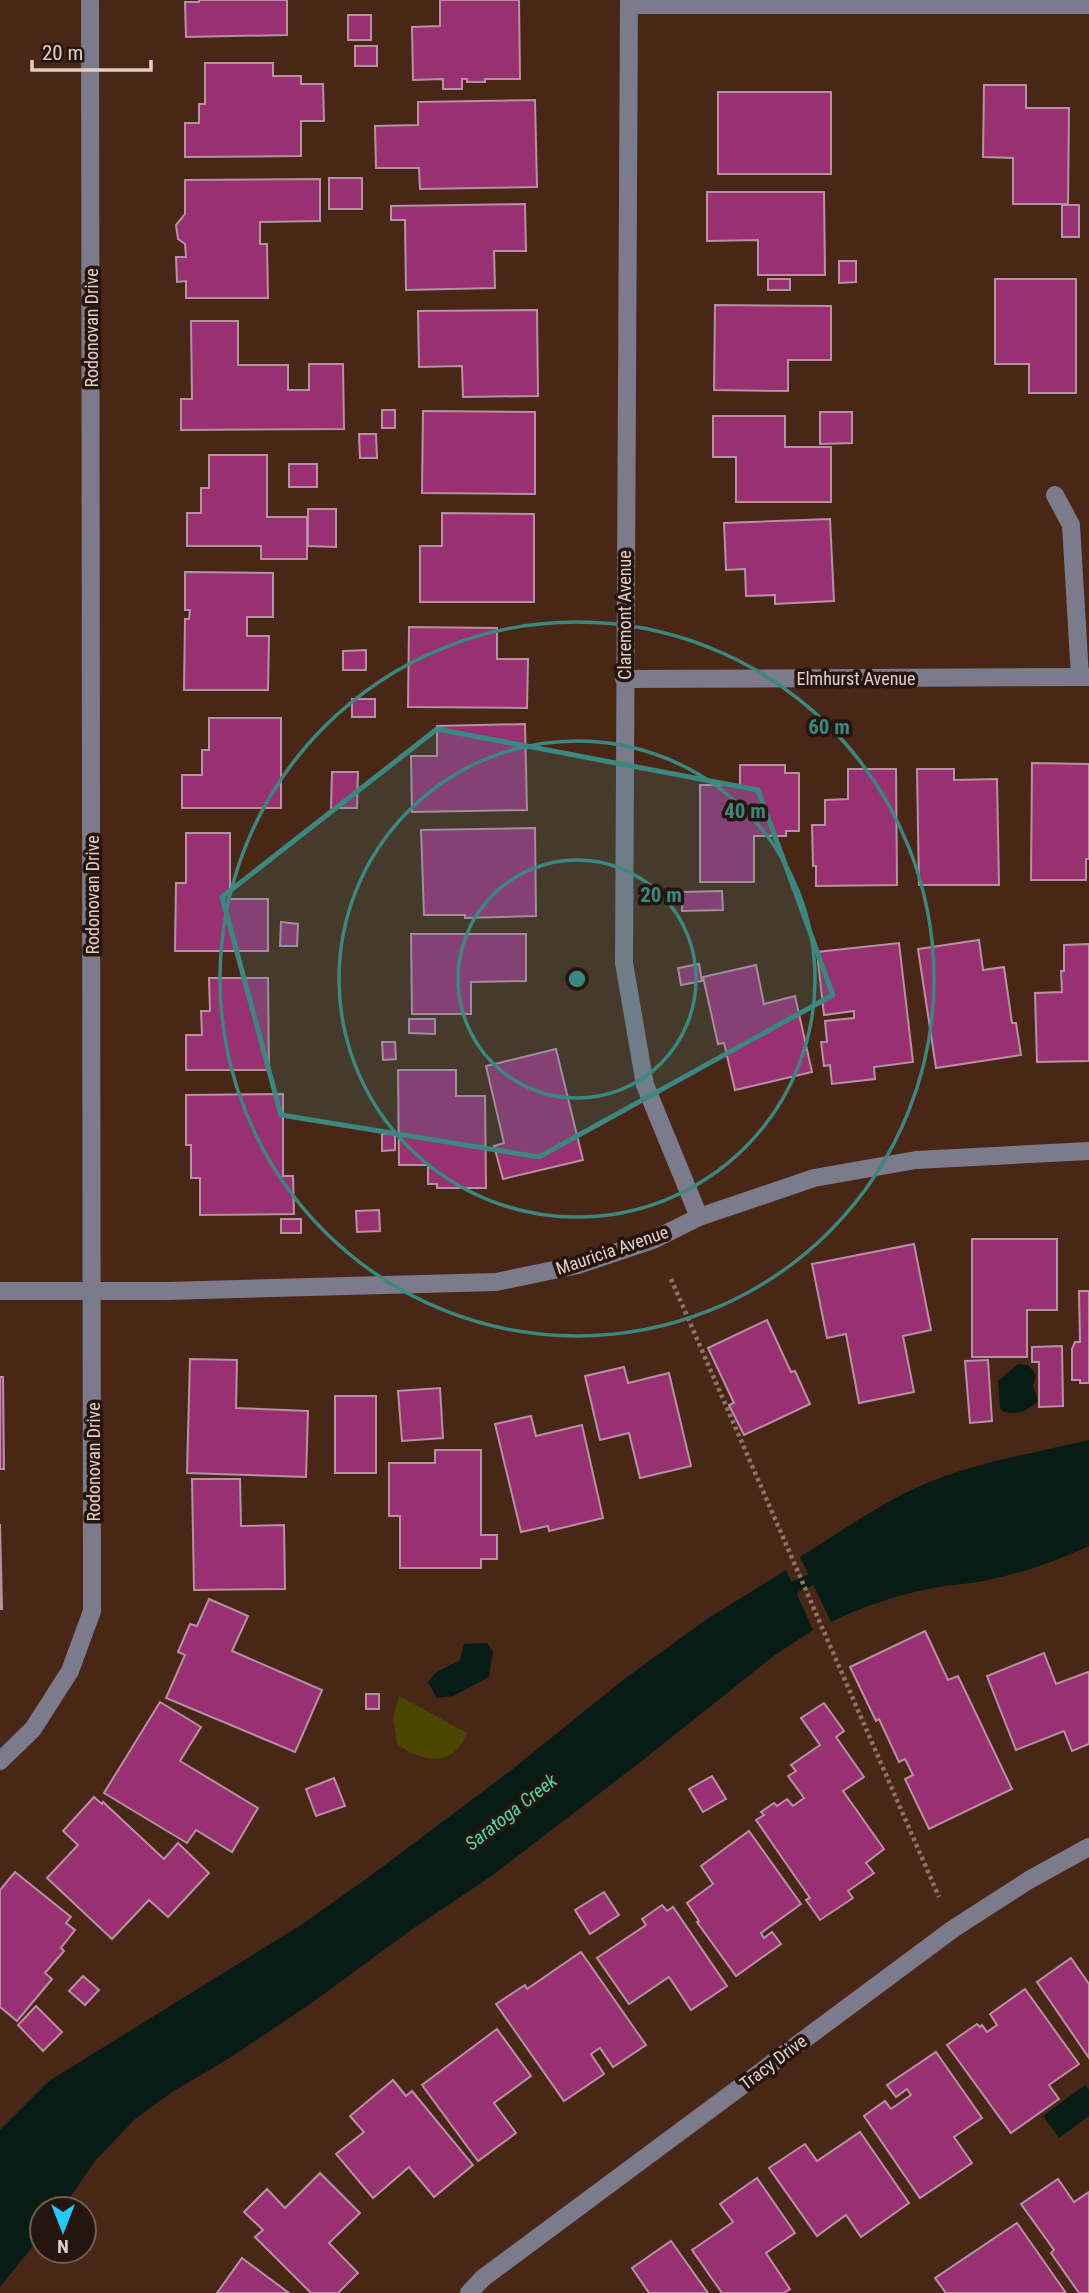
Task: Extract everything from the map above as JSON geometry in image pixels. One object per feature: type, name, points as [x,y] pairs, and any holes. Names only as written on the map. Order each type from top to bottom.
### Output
[{"type":"street","name":"Rodonovan Drive","points":[[0,1761],[33,1729],[70,1671],[92,1611],[90,0]]},
{"type":"street","points":[[629,3],[1089,5]]},
{"type":"street","name":"Claremont Avenue","points":[[629,3],[624,963],[645,1085],[699,1217]]},
{"type":"street","points":[[1055,495],[1071,525],[1085,677]]},
{"type":"street","name":"Elmhurst Avenue","points":[[624,679],[1085,677]]},
{"type":"street","name":"Mauricia Avenue","points":[[0,1291],[167,1291],[496,1282],[578,1265],[653,1240],[699,1217],[814,1178],[916,1160],[1089,1151]]},
{"type":"street","name":"Tracy Drive","points":[[469,2293],[483,2277],[953,1928],[1028,1880],[1089,1847]]},
{"type":"path","points":[[671,1279],[939,1897]]},
{"type":"highlighted area","points":[[437,729],[758,790],[833,995],[539,1157],[281,1115],[222,897]]},
{"type":"shaded area","points":[[399,1696],[467,1733],[454,1752],[446,1757],[427,1758],[397,1744],[393,1717]]},
{"type":"water","points":[[1018,1364],[1028,1365],[1036,1374],[1033,1386],[1038,1401],[1025,1410],[1005,1412],[1000,1409],[998,1381]]},
{"type":"water","points":[[1089,1440],[1089,1546],[1017,1573],[894,1598],[831,1622],[800,1557],[881,1506],[932,1481],[989,1463]]},
{"type":"water","points":[[786,1570],[813,1630],[775,1655],[490,1877],[411,1930],[313,2002],[228,2059],[172,2092],[134,2120],[95,2161],[72,2195],[28,2195],[28,2252],[0,2287],[0,2130],[49,2081],[301,1925],[509,1772],[623,1680],[707,1619]]},
{"type":"water","points":[[487,1643],[493,1651],[489,1677],[453,1696],[437,1698],[428,1682],[435,1673],[460,1660],[464,1644]]},
{"type":"water","points":[[1085,2085],[1089,2090],[1089,2116],[1059,2138],[1043,2116]]},
{"type":"building","points":[[287,0],[287,35],[186,37],[185,2]]},
{"type":"building","points":[[440,0],[519,0],[520,79],[467,82],[467,79],[462,79],[462,89],[443,89],[443,79],[413,80],[412,27],[440,26]]},
{"type":"building","points":[[348,15],[371,15],[371,40],[348,40]]},
{"type":"building","points":[[355,46],[377,46],[377,66],[355,66]]},
{"type":"building","points":[[205,63],[273,63],[273,76],[301,76],[301,84],[323,84],[324,121],[301,121],[301,156],[185,157],[185,123],[199,123],[199,104],[205,104]]},
{"type":"building","points":[[984,85],[1026,85],[1026,108],[1069,108],[1068,204],[1013,204],[1013,158],[983,157]]},
{"type":"building","points":[[718,92],[831,92],[831,174],[718,174]]},
{"type":"building","points":[[535,100],[537,187],[420,189],[419,168],[376,168],[375,126],[418,125],[418,102]]},
{"type":"building","points":[[329,178],[362,178],[362,209],[329,209]]},
{"type":"building","points":[[320,179],[320,221],[260,222],[260,244],[267,244],[268,298],[186,298],[186,281],[177,282],[176,257],[186,257],[185,244],[178,239],[176,225],[185,214],[185,180]]},
{"type":"building","points":[[707,192],[824,192],[825,275],[758,275],[758,240],[707,241]]},
{"type":"building","points":[[525,204],[526,251],[494,251],[495,288],[406,290],[405,220],[391,220],[391,206]]},
{"type":"building","points":[[1062,205],[1079,205],[1079,237],[1062,237]]},
{"type":"building","points":[[839,261],[856,261],[856,282],[839,283]]},
{"type":"building","points":[[768,279],[790,279],[790,290],[768,290]]},
{"type":"building","points":[[995,279],[1076,279],[1076,393],[1029,393],[1029,364],[995,364]]},
{"type":"building","points":[[715,305],[831,306],[831,360],[788,360],[788,391],[714,390]]},
{"type":"building","points":[[537,310],[538,396],[463,397],[462,366],[419,367],[418,311]]},
{"type":"building","points":[[191,321],[238,321],[238,365],[288,365],[288,390],[309,390],[309,364],[343,364],[344,429],[181,430],[181,399],[192,399]]},
{"type":"building","points":[[382,410],[395,410],[395,428],[382,428]]},
{"type":"building","points":[[423,411],[535,412],[535,494],[422,493]]},
{"type":"building","points":[[820,412],[852,412],[852,443],[820,444]]},
{"type":"building","points":[[713,416],[785,416],[785,447],[831,447],[831,502],[736,502],[736,457],[713,457]]},
{"type":"building","points":[[359,434],[376,434],[377,458],[360,458]]},
{"type":"building","points":[[209,455],[267,455],[267,517],[307,517],[307,559],[261,559],[261,546],[187,546],[187,513],[201,513],[201,488],[209,488]]},
{"type":"building","points":[[289,464],[317,464],[317,487],[289,487]]},
{"type":"building","points":[[308,509],[336,509],[336,547],[308,546]]},
{"type":"building","points":[[442,513],[534,514],[534,602],[420,602],[420,546],[442,546]]},
{"type":"building","points":[[830,519],[834,601],[775,604],[775,595],[746,596],[745,569],[726,570],[724,523]]},
{"type":"building","points":[[185,572],[273,573],[273,617],[247,617],[247,636],[269,636],[268,690],[184,690],[185,619],[189,619],[190,610],[185,610]]},
{"type":"building","points":[[409,627],[497,628],[497,659],[528,659],[527,708],[408,707]]},
{"type":"building","points":[[366,650],[366,670],[343,670],[343,651]]},
{"type":"building","points":[[352,699],[375,699],[375,717],[352,717]]},
{"type":"building","points":[[209,718],[281,718],[281,808],[182,808],[182,775],[202,775],[202,750],[209,750]]},
{"type":"building","points":[[525,724],[527,810],[412,812],[411,756],[437,756],[437,726]]},
{"type":"building","points":[[1032,763],[1089,764],[1089,859],[1086,859],[1086,880],[1031,880]]},
{"type":"building","points":[[740,765],[785,765],[785,773],[799,773],[799,831],[786,831],[786,836],[754,836],[754,882],[700,882],[700,785],[740,785]]},
{"type":"building","points":[[848,769],[896,769],[897,885],[816,886],[812,825],[825,825],[825,800],[848,799]]},
{"type":"building","points":[[917,769],[954,769],[954,780],[997,779],[999,885],[919,885]]},
{"type":"building","points":[[332,772],[358,772],[357,808],[331,808]]},
{"type":"building","points":[[535,828],[536,916],[465,918],[465,915],[424,915],[421,830]]},
{"type":"building","points":[[186,833],[230,833],[230,899],[268,899],[268,951],[175,951],[176,883],[186,883]]},
{"type":"building","points":[[722,891],[723,910],[682,911],[682,892]]},
{"type":"building","points":[[281,922],[298,924],[297,946],[280,946]]},
{"type":"building","points":[[411,934],[526,934],[526,981],[471,982],[471,1014],[412,1014]]},
{"type":"building","points":[[979,940],[983,970],[1004,967],[1012,1023],[1016,1023],[1021,1055],[936,1068],[918,949]]},
{"type":"building","points":[[899,943],[913,1062],[874,1067],[875,1079],[832,1084],[830,1065],[824,1066],[821,1042],[827,1042],[825,1021],[854,1018],[854,1011],[824,1015],[817,952]]},
{"type":"building","points":[[1089,944],[1089,1061],[1037,1062],[1035,993],[1062,992],[1064,945]]},
{"type":"building","points":[[699,964],[702,981],[681,985],[678,968]]},
{"type":"building","points":[[756,965],[764,1004],[795,996],[812,1072],[735,1090],[724,1043],[718,1044],[703,977]]},
{"type":"building","points":[[209,978],[268,978],[269,1070],[186,1070],[186,1035],[202,1035],[201,1011],[210,1011]]},
{"type":"building","points":[[409,1019],[435,1019],[435,1034],[409,1033]]},
{"type":"building","points":[[382,1042],[395,1042],[396,1059],[383,1060]]},
{"type":"building","points":[[556,1049],[583,1160],[503,1179],[494,1146],[504,1143],[486,1066]]},
{"type":"building","points":[[398,1070],[456,1070],[456,1096],[485,1096],[486,1188],[437,1188],[437,1184],[428,1184],[428,1165],[399,1165]]},
{"type":"building","points":[[283,1094],[283,1176],[293,1176],[294,1214],[200,1215],[200,1178],[191,1178],[191,1145],[186,1145],[186,1095]]},
{"type":"building","points":[[382,1134],[395,1134],[395,1150],[382,1151]]},
{"type":"building","points":[[379,1210],[380,1231],[357,1232],[356,1211]]},
{"type":"building","points":[[281,1219],[301,1219],[301,1233],[281,1233]]},
{"type":"building","points":[[972,1239],[1057,1239],[1057,1310],[1027,1310],[1027,1357],[972,1357]]},
{"type":"building","points":[[914,1244],[931,1330],[903,1336],[914,1392],[859,1403],[846,1334],[827,1338],[812,1264]]},
{"type":"building","points":[[1079,1291],[1089,1291],[1089,1383],[1072,1380],[1072,1349],[1075,1342],[1080,1342]]},
{"type":"building","points":[[767,1320],[791,1372],[795,1371],[810,1404],[744,1435],[729,1405],[734,1403],[708,1348]]},
{"type":"building","points":[[1062,1346],[1063,1406],[1039,1407],[1039,1362],[1032,1362],[1032,1347]]},
{"type":"building","points":[[190,1359],[237,1360],[236,1408],[308,1411],[306,1477],[187,1473]]},
{"type":"building","points":[[988,1360],[992,1421],[970,1423],[965,1361]]},
{"type":"building","points":[[624,1367],[628,1383],[669,1373],[691,1466],[640,1478],[629,1433],[600,1440],[585,1376]]},
{"type":"building","points":[[0,1377],[3,1377],[4,1469],[0,1469]]},
{"type":"building","points":[[440,1388],[443,1438],[402,1441],[398,1391]]},
{"type":"building","points":[[335,1396],[376,1396],[376,1473],[335,1473]]},
{"type":"building","points":[[531,1416],[536,1436],[582,1425],[603,1518],[549,1531],[548,1526],[521,1532],[495,1424]]},
{"type":"building","points":[[435,1450],[481,1450],[481,1535],[497,1535],[497,1559],[481,1559],[481,1568],[400,1568],[400,1516],[389,1516],[389,1463],[435,1463]]},
{"type":"building","points":[[192,1479],[240,1479],[241,1526],[284,1525],[285,1589],[194,1590]]},
{"type":"building","points":[[0,1524],[2,1609],[0,1609]]},
{"type":"building","points":[[209,1599],[248,1616],[232,1651],[322,1690],[295,1752],[166,1698],[185,1655],[178,1652],[190,1624],[197,1626]]},
{"type":"building","points":[[925,1631],[948,1680],[958,1676],[1012,1789],[929,1829],[905,1779],[913,1775],[905,1759],[899,1762],[850,1667]]},
{"type":"building","points":[[1044,1653],[1056,1684],[1088,1672],[1089,1675],[1089,1744],[1072,1751],[1064,1731],[1016,1750],[987,1676]]},
{"type":"building","points":[[366,1694],[379,1694],[379,1709],[366,1709]]},
{"type":"building","points":[[160,1702],[201,1727],[180,1761],[258,1808],[232,1852],[196,1830],[187,1843],[104,1793]]},
{"type":"building","points":[[824,1703],[844,1731],[836,1737],[864,1777],[843,1791],[884,1849],[866,1863],[874,1873],[848,1891],[853,1898],[820,1920],[806,1900],[810,1898],[756,1820],[764,1815],[761,1812],[774,1803],[777,1806],[787,1799],[793,1806],[804,1798],[788,1776],[796,1771],[791,1765],[820,1745],[801,1718]]},
{"type":"building","points":[[712,1776],[726,1799],[703,1812],[689,1789]]},
{"type":"building","points":[[334,1778],[345,1806],[316,1816],[306,1789]]},
{"type":"building","points":[[94,1797],[102,1804],[103,1802],[164,1859],[178,1843],[209,1873],[168,1917],[149,1900],[112,1939],[47,1878],[78,1845],[63,1831]]},
{"type":"building","points":[[749,1831],[801,1904],[761,1933],[764,1938],[772,1932],[781,1944],[736,1976],[697,1922],[699,1921],[687,1903],[713,1884],[701,1866]]},
{"type":"building","points":[[15,1872],[71,1917],[66,1923],[75,1930],[61,1948],[64,1951],[45,1973],[52,1979],[17,2021],[0,2007],[0,1890]]},
{"type":"building","points":[[604,1892],[619,1915],[590,1934],[575,1910]]},
{"type":"building","points":[[662,1905],[667,1911],[673,1907],[727,1986],[691,2010],[669,1977],[629,2004],[597,1958],[646,1925],[642,1919]]},
{"type":"building","points":[[581,1952],[646,2045],[613,2067],[600,2048],[591,2054],[604,2074],[564,2101],[496,2004],[525,1985],[527,1989]]},
{"type":"building","points":[[1071,1958],[1089,1984],[1089,2058],[1037,1982]]},
{"type":"building","points":[[83,1976],[99,1990],[85,2005],[69,1991]]},
{"type":"building","points":[[1025,1989],[1079,2064],[1049,2085],[1059,2099],[1011,2133],[947,2045],[977,2024],[980,2027],[982,2025],[987,2032],[997,2025],[990,2014]]},
{"type":"building","points":[[36,2006],[62,2032],[43,2051],[18,2025]]},
{"type":"building","points":[[497,2029],[531,2076],[494,2103],[516,2133],[478,2161],[422,2085]]},
{"type":"building","points":[[936,2052],[982,2118],[954,2137],[972,2163],[920,2198],[864,2116],[885,2101],[891,2109],[911,2095],[907,2089],[896,2097],[887,2085]]},
{"type":"building","points":[[393,2080],[406,2096],[412,2091],[473,2165],[434,2197],[409,2167],[373,2198],[336,2154],[364,2132],[350,2116]]},
{"type":"building","points":[[860,2132],[909,2203],[861,2237],[846,2215],[817,2236],[769,2168],[805,2144],[817,2161]]},
{"type":"building","points":[[320,2173],[360,2213],[329,2243],[358,2273],[338,2293],[311,2293],[255,2237],[263,2230],[244,2212],[267,2189],[285,2208]]},
{"type":"building","points":[[757,2178],[795,2233],[766,2253],[790,2289],[784,2293],[722,2293],[692,2250],[733,2222],[720,2204]]},
{"type":"building","points":[[1058,2179],[1074,2202],[1089,2192],[1089,2293],[1079,2293],[1051,2253],[1054,2250],[1021,2204]]},
{"type":"building","points":[[1017,2223],[1066,2293],[946,2293],[935,2278]]},
{"type":"building","points":[[671,2241],[708,2293],[649,2293],[632,2268]]},
{"type":"building","points":[[242,2258],[289,2293],[217,2293]]},
{"type":"waterway","name":"Saratoga Creek","points":[[783,1597],[796,1586],[825,1574]]}]
